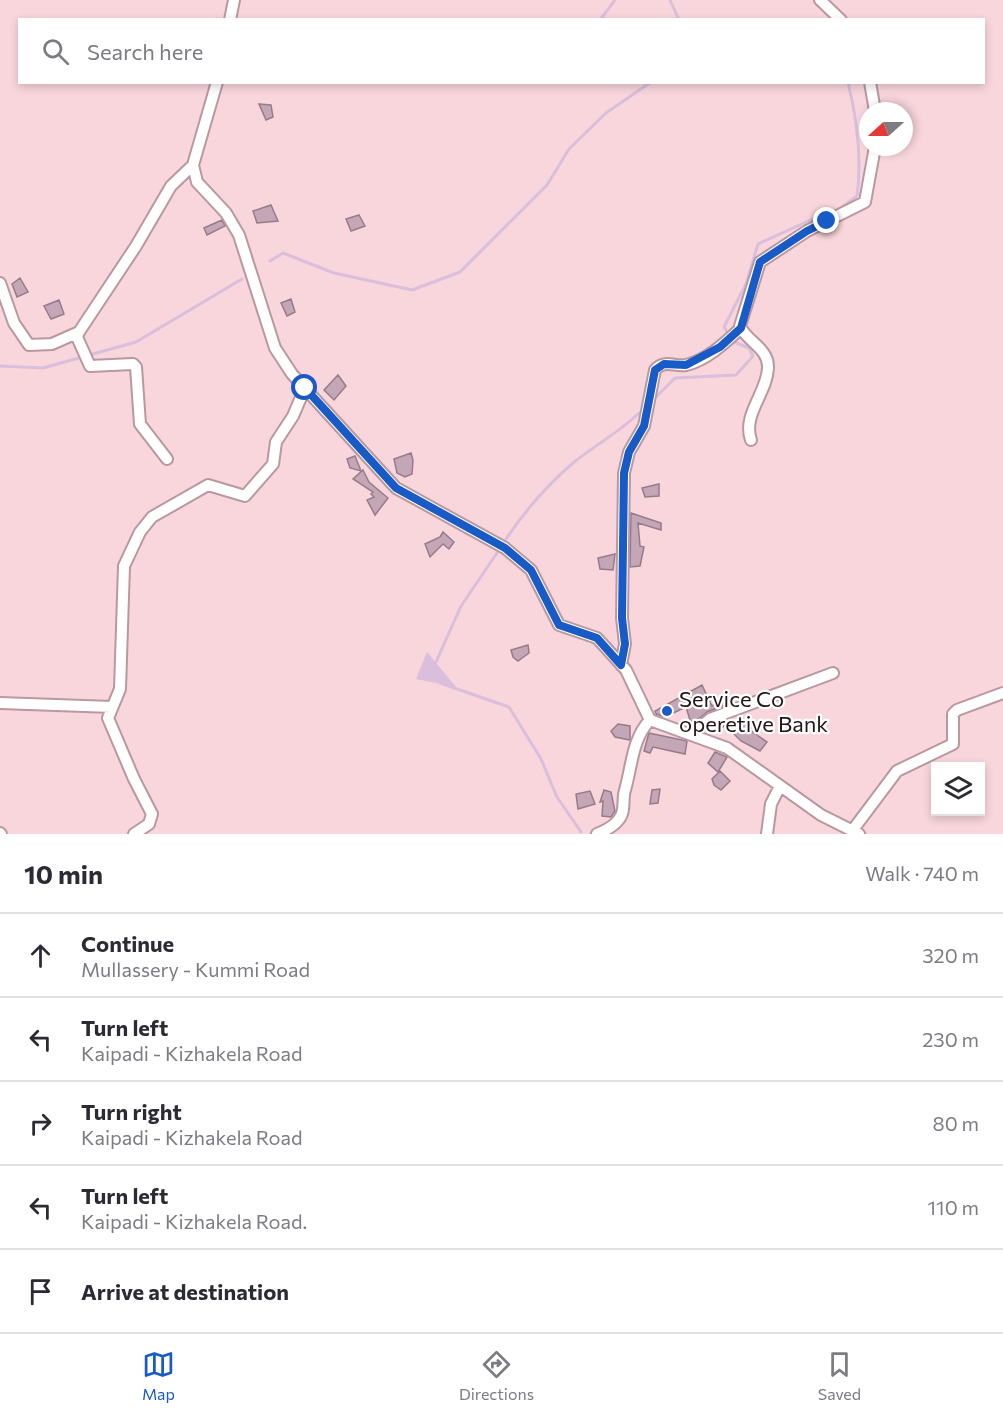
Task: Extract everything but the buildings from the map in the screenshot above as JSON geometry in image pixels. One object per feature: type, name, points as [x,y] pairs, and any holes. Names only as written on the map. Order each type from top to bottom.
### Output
[{"type":"street","points":[[230,18],[234,0]]},
{"type":"street","points":[[820,0],[838,18]]},
{"type":"street","points":[[216,84],[193,165],[196,182],[226,213],[239,235],[275,348],[292,374],[396,488],[505,548],[531,570],[559,625],[597,638],[621,665],[650,720],[693,734],[733,752],[821,816],[855,832],[897,771],[953,744],[953,714],[957,710],[1003,693]]},
{"type":"street","points":[[870,84],[873,102]]},
{"type":"street","points":[[621,665],[625,644],[622,618],[624,473],[629,452],[644,426],[655,370],[664,364],[686,365],[701,359],[742,324],[760,262],[807,231],[865,202],[869,194],[874,156]]},
{"type":"street","points":[[167,459],[140,424],[136,367],[133,364],[90,366],[76,337],[136,246],[171,186],[193,165]]},
{"type":"street","points":[[0,284],[14,323],[29,345],[52,344],[79,332]]},
{"type":"street","points":[[742,324],[762,351],[768,367],[765,385],[749,420],[748,432],[751,440]]},
{"type":"street","points":[[134,834],[149,824],[152,814],[134,780],[108,718],[120,689],[124,566],[140,532],[152,517],[208,485],[245,496],[273,464],[276,442],[293,416],[305,388]]},
{"type":"street","points":[[693,734],[710,720],[833,673]]},
{"type":"street","points":[[0,703],[112,707]]},
{"type":"street","points":[[597,834],[610,828],[623,812],[624,793],[630,776],[636,741],[639,732],[650,720]]},
{"type":"street","points":[[767,834],[771,804],[780,786]]},
{"type":"shaded area","points":[[427,652],[456,687],[416,679]]},
{"type":"waterway","points":[[602,18],[615,0]]},
{"type":"waterway","points":[[670,0],[678,18]]},
{"type":"waterway","points":[[270,261],[283,253],[334,273],[412,290],[460,272],[547,185],[569,149],[606,113],[648,84]]},
{"type":"waterway","points":[[835,212],[857,196],[858,139],[848,84]]},
{"type":"waterway","points":[[729,335],[724,327],[746,284],[758,244],[815,218],[826,216]]},
{"type":"waterway","points":[[0,366],[43,368],[136,342],[242,279]]},
{"type":"waterway","points":[[656,397],[675,378],[736,375],[753,356],[749,348],[732,341]]},
{"type":"waterway","points":[[506,539],[521,518],[563,471],[639,413]]},
{"type":"waterway","points":[[436,662],[461,606],[497,553]]},
{"type":"waterway","points":[[440,683],[509,707],[541,759],[557,797],[581,832]]},
{"type":"place","name":"Service Co operetive Bank","points":[[667,711]]},
{"type":"route","points":[[305,388],[396,488],[505,548],[531,570],[559,625],[597,638],[621,665],[625,644],[622,618],[624,473],[629,452],[644,426],[655,370],[659,365],[664,364],[686,365],[720,347],[741,328],[750,290],[760,262],[786,243],[827,221]]}]
